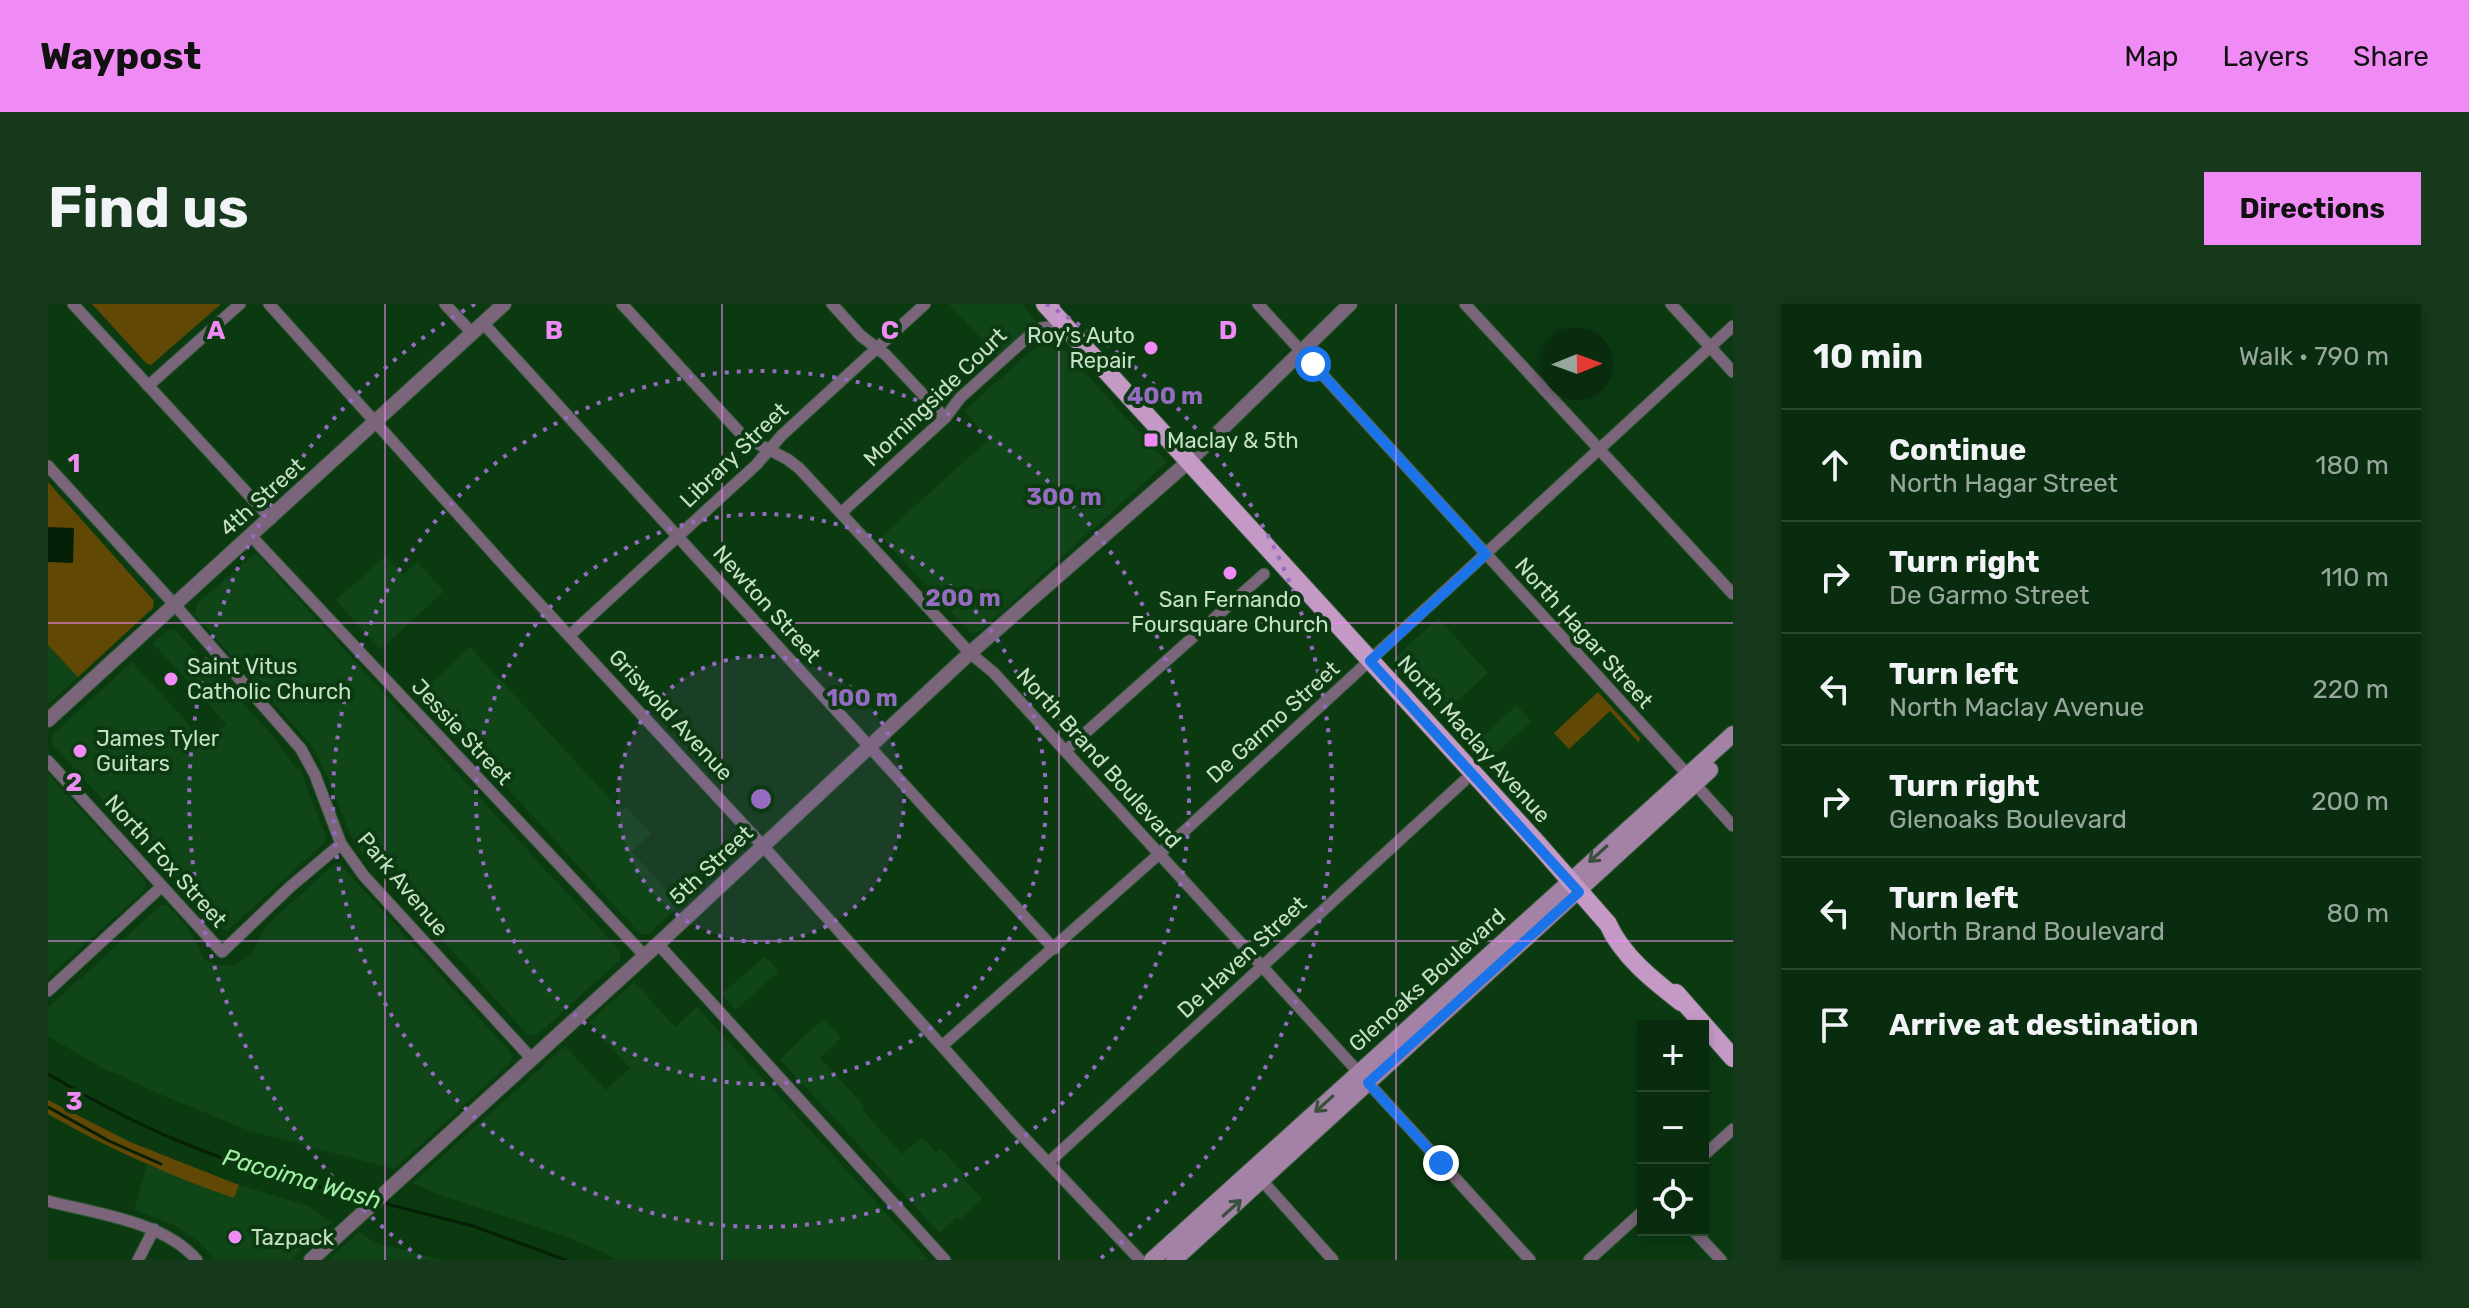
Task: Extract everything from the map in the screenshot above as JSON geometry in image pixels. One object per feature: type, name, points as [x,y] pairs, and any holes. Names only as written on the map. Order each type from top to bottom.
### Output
[{"type":"main road","name":"North Maclay Avenue","points":[[1045,304],[1608,924],[1626,933],[1662,971],[1681,1002],[1733,1058]]},
{"type":"main road","name":"Glenoaks Boulevard","points":[[1152,1260],[1257,1175],[1691,780],[1733,734]]},
{"type":"main road","name":"Glenoaks Boulevard","points":[[1691,780],[1733,749]]},
{"type":"main road","name":"Glenoaks Boulevard","points":[[1174,1260],[1257,1175]]},
{"type":"street","points":[[73,304],[271,519]]},
{"type":"street","points":[[148,386],[240,304]]},
{"type":"street","name":"Griswold Avenue","points":[[269,304],[1048,1163],[1140,1260]]},
{"type":"street","name":"Newton Street","points":[[445,304],[477,328],[678,536],[1054,949]]},
{"type":"street","name":"4th Street","points":[[48,720],[504,304]]},
{"type":"street","name":"North Brand Boulevard","points":[[622,304],[743,436],[795,464],[970,653],[994,673],[1530,1260]]},
{"type":"street","points":[[832,304],[945,418]]},
{"type":"street","name":"Library Street","points":[[570,635],[925,304]]},
{"type":"street","name":"North Hagar Street","points":[[1258,304],[1733,826]]},
{"type":"street","name":"5th Street","points":[[311,1260],[658,944],[970,653],[1188,462],[1350,304]]},
{"type":"street","points":[[1465,304],[1733,594]]},
{"type":"street","points":[[1671,304],[1733,372]]},
{"type":"street","name":"Morningside Court","points":[[841,513],[1031,334],[1041,328],[1065,325]]},
{"type":"street","name":"De Garmo Street","points":[[942,1046],[1054,949],[1733,326]]},
{"type":"street","name":"Park Avenue","points":[[48,466],[301,749],[315,775],[341,844],[364,876],[532,1059]]},
{"type":"street","name":"Jessie Street","points":[[252,537],[644,955]]},
{"type":"street","points":[[1065,751],[1264,574]]},
{"type":"street","name":"North Fox Street","points":[[48,761],[222,952],[290,887],[341,844]]},
{"type":"street","name":"De Haven Street","points":[[1048,1163],[1464,781]]},
{"type":"street","points":[[48,991],[161,887]]},
{"type":"street","points":[[658,944],[945,1260]]},
{"type":"street","points":[[1709,1151],[1733,1129]]},
{"type":"street","points":[[1257,1175],[1333,1260]]},
{"type":"street","points":[[48,1201],[154,1229],[175,1239],[197,1260]]},
{"type":"street","points":[[1589,1260],[1637,1216]]},
{"type":"street","points":[[138,1260],[154,1229]]},
{"type":"street","points":[[1699,1236],[1721,1260]]},
{"type":"shaded area","points":[[92,304],[221,304],[151,365]]},
{"type":"shaded area","points":[[949,304],[1023,304],[1036,322],[998,357]]},
{"type":"shaded area","points":[[1048,336],[1167,462],[980,631],[971,633],[881,537],[989,439],[964,411]]},
{"type":"shaded area","points":[[48,482],[154,601],[153,608],[78,677],[48,645]]},
{"type":"shaded area","points":[[48,527],[74,528],[73,563],[48,562]]},
{"type":"shaded area","points":[[254,554],[620,951],[620,960],[536,1036],[527,1034],[371,861],[368,862],[348,830],[329,779],[312,746],[195,615],[197,603]]},
{"type":"shaded area","points":[[386,556],[403,575],[417,562],[444,591],[380,650],[336,600]]},
{"type":"shaded area","points":[[1438,618],[1488,673],[1443,714],[1393,660]]},
{"type":"shaded area","points":[[174,629],[272,735],[296,768],[299,767],[326,836],[324,843],[227,931],[219,928],[51,743],[54,733],[132,662],[205,742],[226,724],[153,643]]},
{"type":"shaded area","points":[[48,645],[78,677],[48,704]]},
{"type":"shaded area","points":[[470,647],[621,811],[626,807],[651,834],[632,852],[680,905],[648,934],[640,934],[421,693]]},
{"type":"shaded area","points":[[1598,692],[1640,738],[1639,743],[1610,711],[1569,749],[1554,733]]},
{"type":"shaded area","points":[[1517,705],[1531,721],[1487,762],[1472,746]]},
{"type":"shaded area","points":[[48,774],[144,879],[146,885],[143,892],[48,977]]},
{"type":"shaded area","points":[[338,864],[512,1057],[508,1065],[394,1169],[250,1131],[109,1072],[48,1036],[48,1008],[160,906],[167,905],[186,925],[205,960],[216,965],[234,965],[251,955],[265,927],[333,865]]},
{"type":"shaded area","points":[[765,956],[779,971],[736,1010],[722,994]]},
{"type":"shaded area","points":[[634,982],[675,1027],[697,1007],[929,1260],[620,1260],[562,1235],[436,1194],[413,1183],[565,1046],[606,1090],[630,1068],[589,1022]]},
{"type":"shaded area","points":[[823,1019],[841,1038],[820,1058],[864,1106],[861,1109],[902,1154],[922,1137],[936,1153],[941,1149],[982,1199],[939,1233],[780,1059]]},
{"type":"shaded area","points":[[48,1100],[130,1142],[239,1185],[234,1198],[139,1160],[70,1126],[48,1114]]},
{"type":"shaded area","points":[[147,1165],[234,1198],[239,1185],[309,1206],[331,1223],[291,1260],[215,1260],[200,1243],[174,1225],[134,1210]]},
{"type":"shaded area","points":[[360,1232],[374,1242],[441,1260],[328,1260]]},
{"type":"waterway","name":"Pacoima Wash","points":[[48,1074],[126,1117],[197,1149],[368,1200]]},
{"type":"waterway","points":[[48,1107],[109,1141],[161,1164]]},
{"type":"waterway","name":"Pacoima Wash","points":[[383,1203],[473,1226],[566,1260]]},
{"type":"place","name":"Roy's Auto Repair","points":[[1151,348]]},
{"type":"place","name":"Maclay & 5th","points":[[1151,440]]},
{"type":"place","name":"San Fernando Foursquare Church","points":[[1230,573]]},
{"type":"place","name":"Saint Vitus Catholic Church","points":[[171,679]]},
{"type":"place","name":"James Tyler Guitars","points":[[80,751]]},
{"type":"place","name":"Tazpack","points":[[235,1237]]},
{"type":"route","points":[[1313,364],[1486,554],[1370,661],[1579,892],[1368,1083],[1441,1163]]}]
